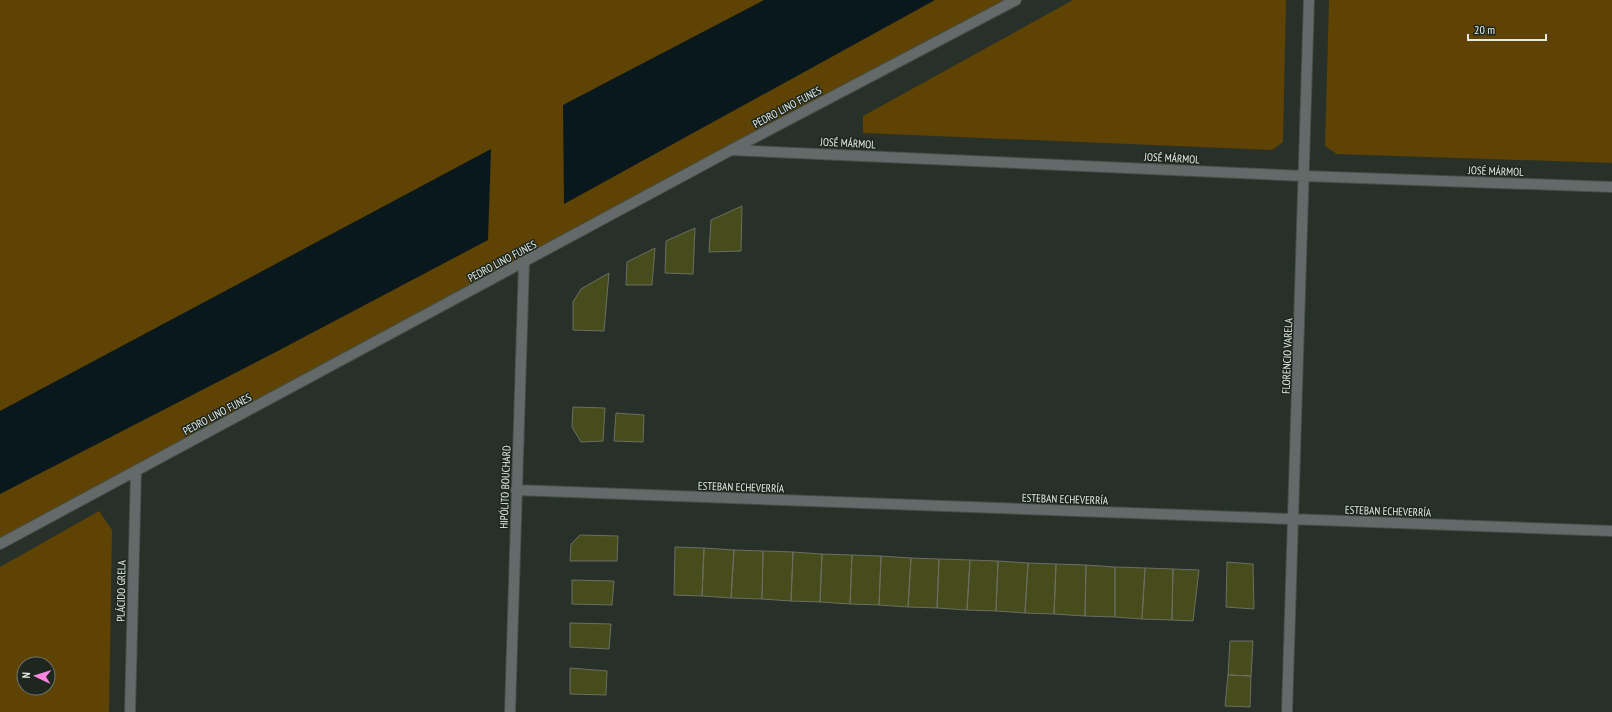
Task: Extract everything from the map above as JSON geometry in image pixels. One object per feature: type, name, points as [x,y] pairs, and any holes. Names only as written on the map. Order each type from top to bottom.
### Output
[{"type":"street","name":"PEDRO LINO FUNES","points":[[0,544],[524,263],[731,150],[1016,0]]},
{"type":"street","name":"FLORENCIO VARELA","points":[[1287,712],[1309,0]]},
{"type":"street","name":"JOSÉ MÁRMOL","points":[[731,150],[1304,176],[1612,187]]},
{"type":"street","name":"HIPÓLITO BOUCHARD","points":[[510,712],[524,263]]},
{"type":"street","name":"PLÁCIDO GRELA","points":[[130,712],[136,471]]},
{"type":"street","name":"ESTEBAN ECHEVERRÍA","points":[[516,490],[1612,531]]},
{"type":"shaded area","points":[[0,0],[1016,0],[0,544]]},
{"type":"shaded area","points":[[764,0],[935,0],[564,204],[563,105]]},
{"type":"shaded area","points":[[1073,0],[1286,0],[1283,142],[1272,150],[863,133],[863,116]]},
{"type":"shaded area","points":[[1329,0],[1612,0],[1612,163],[1337,154],[1325,146]]},
{"type":"shaded area","points":[[491,149],[488,240],[272,354],[0,494],[0,411]]},
{"type":"shaded area","points":[[99,511],[112,530],[109,712],[0,712],[0,567]]},
{"type":"building","points":[[742,206],[741,251],[709,252],[711,220]]},
{"type":"building","points":[[695,228],[693,274],[665,273],[666,241]]},
{"type":"building","points":[[655,248],[652,285],[626,285],[627,262]]},
{"type":"building","points":[[609,273],[604,331],[573,330],[573,302],[581,289]]},
{"type":"building","points":[[573,407],[605,408],[603,441],[581,442],[572,427]]},
{"type":"building","points":[[616,413],[644,415],[643,442],[614,441]]},
{"type":"building","points":[[580,535],[618,536],[617,561],[570,561],[571,544]]},
{"type":"building","points":[[675,547],[704,548],[702,596],[674,595]]},
{"type":"building","points":[[704,548],[734,550],[731,598],[702,596]]},
{"type":"building","points":[[734,550],[763,551],[762,599],[731,598]]},
{"type":"building","points":[[763,551],[793,552],[791,601],[762,599]]},
{"type":"building","points":[[793,552],[822,554],[820,602],[791,601]]},
{"type":"building","points":[[822,554],[852,555],[850,604],[820,602]]},
{"type":"building","points":[[852,555],[881,556],[879,605],[850,604]]},
{"type":"building","points":[[881,556],[911,558],[908,607],[879,605]]},
{"type":"building","points":[[911,558],[939,559],[937,608],[908,607]]},
{"type":"building","points":[[939,559],[970,560],[967,610],[937,608]]},
{"type":"building","points":[[970,560],[998,561],[996,611],[967,610]]},
{"type":"building","points":[[998,561],[1028,563],[1025,613],[996,611]]},
{"type":"building","points":[[1227,562],[1253,564],[1254,609],[1226,607]]},
{"type":"building","points":[[1028,563],[1056,564],[1054,614],[1025,613]]},
{"type":"building","points":[[1056,564],[1086,565],[1085,616],[1054,614]]},
{"type":"building","points":[[1086,565],[1115,567],[1115,617],[1085,616]]},
{"type":"building","points":[[1115,567],[1145,568],[1142,619],[1115,617]]},
{"type":"building","points":[[1145,568],[1173,569],[1172,620],[1142,619]]},
{"type":"building","points":[[1173,569],[1199,570],[1193,621],[1172,620]]},
{"type":"building","points":[[572,580],[614,581],[612,605],[572,604]]},
{"type":"building","points":[[570,623],[611,624],[609,649],[570,647]]},
{"type":"building","points":[[1230,641],[1253,641],[1251,676],[1228,675]]},
{"type":"building","points":[[570,668],[607,671],[606,695],[570,694]]},
{"type":"building","points":[[1228,675],[1251,676],[1250,707],[1225,706]]}]
